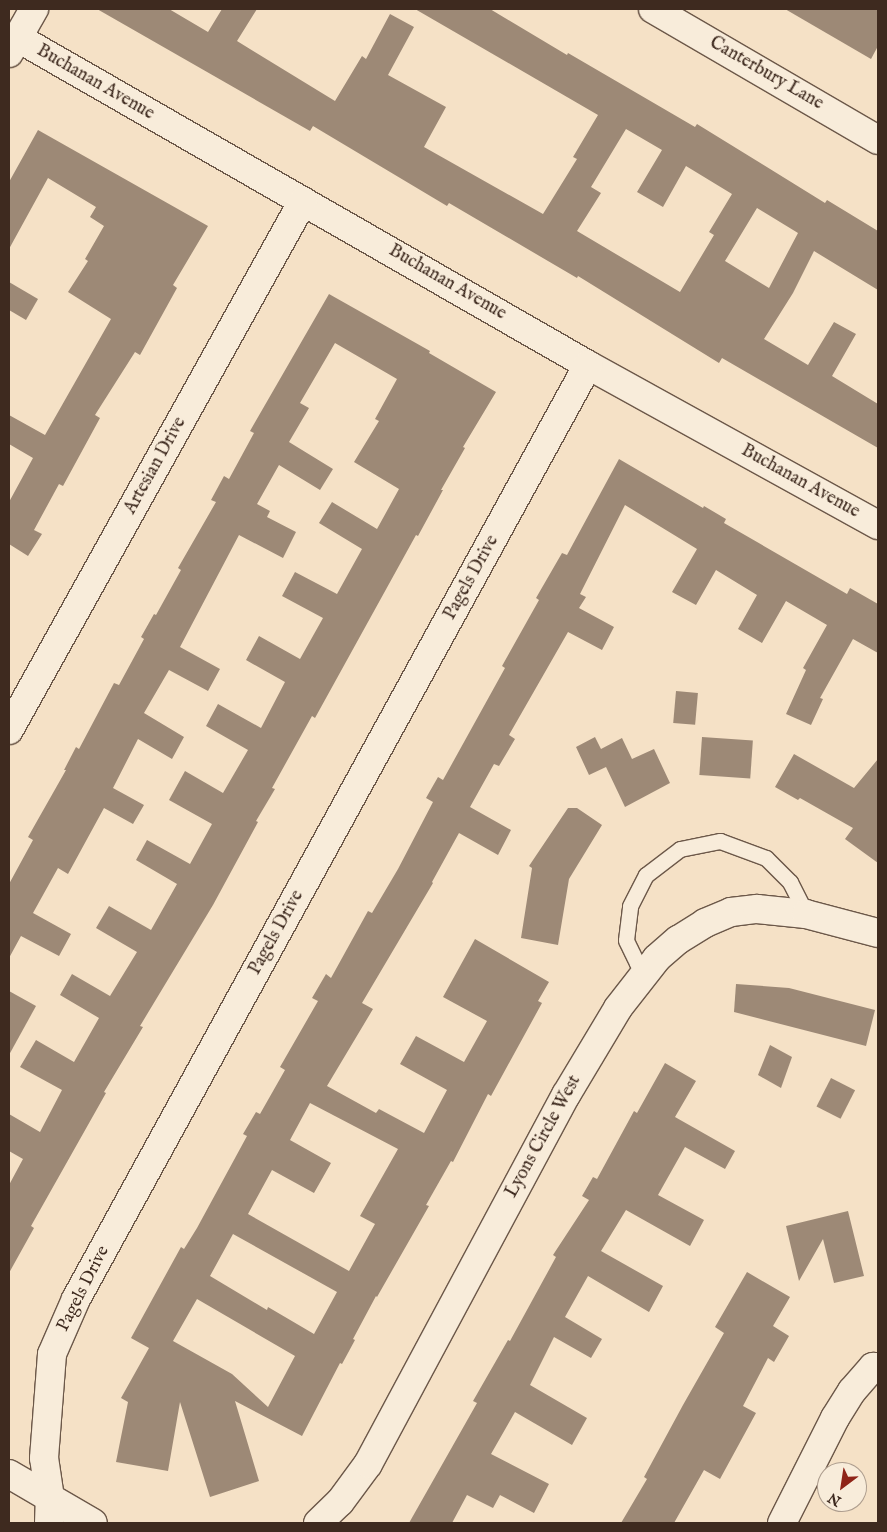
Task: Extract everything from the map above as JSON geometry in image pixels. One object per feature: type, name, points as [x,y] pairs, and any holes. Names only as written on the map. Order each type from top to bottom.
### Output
[{"type":"street","points":[[13,46],[34,9]]},
{"type":"street","name":"Canterbury Lane","points":[[653,9],[878,140]]},
{"type":"street","name":"Buchanan Avenue","points":[[13,46],[303,201],[588,365],[878,525]]},
{"type":"street","name":"Artesian Drive","points":[[9,730],[303,201]]},
{"type":"street","name":"Pagels Drive","points":[[49,1510],[44,1458],[52,1354],[76,1299],[588,365]]},
{"type":"street","name":"Lyons Circle West","points":[[318,1523],[340,1502],[368,1464],[566,1095],[618,1008],[645,973],[678,940],[705,923],[731,912],[758,909],[806,914],[878,933]]},
{"type":"street","points":[[782,1523],[835,1418],[852,1391],[875,1367]]},
{"type":"street","points":[[9,1474],[49,1510],[93,1523]]},
{"type":"lane","points":[[645,973],[637,963],[626,940],[630,906],[646,875],[680,849],[720,841],[766,858],[790,882],[806,914]]},
{"type":"building","points":[[97,9],[169,9],[208,32],[222,9],[257,9],[237,41],[335,101],[362,56],[366,59],[390,14],[414,27],[388,75],[446,107],[424,147],[543,214],[577,159],[573,157],[598,115],[415,9],[490,9],[695,127],[697,124],[825,203],[827,200],[878,231],[878,290],[814,251],[793,293],[764,339],[808,365],[834,322],[856,334],[832,376],[878,404],[878,448],[722,358],[719,363],[578,276],[577,278],[449,203],[447,206],[313,126],[310,131]],"holes":[[[626,129],[662,150],[637,192],[663,207],[686,166],[732,194],[709,232],[714,235],[680,292],[577,231],[601,193],[591,187]],[[757,208],[798,233],[769,288],[725,261]]]},
{"type":"building","points":[[785,9],[878,9],[878,46],[871,59]]},
{"type":"building","points":[[38,130],[208,226],[173,285],[177,288],[140,355],[135,352],[95,415],[100,418],[63,486],[59,484],[34,530],[42,534],[28,556],[9,544],[9,502],[33,458],[9,444],[9,415],[45,435],[111,319],[68,292],[88,261],[85,259],[104,226],[90,217],[96,207],[48,178],[9,249],[9,182]]},
{"type":"building","points":[[9,282],[38,299],[26,320],[9,310]]},
{"type":"building","points":[[329,294],[430,351],[429,353],[496,392],[463,447],[465,448],[418,536],[416,535],[315,718],[312,716],[272,788],[275,789],[256,821],[258,822],[213,905],[140,1026],[143,1027],[104,1092],[106,1093],[31,1226],[34,1228],[9,1273],[9,1185],[23,1159],[9,1151],[9,1114],[40,1132],[62,1090],[20,1067],[36,1040],[74,1062],[99,1018],[60,995],[72,974],[110,996],[137,952],[96,928],[109,906],[151,930],[177,884],[136,860],[147,840],[190,864],[212,824],[169,800],[185,771],[223,793],[248,750],[206,726],[218,704],[261,728],[285,682],[246,660],[259,636],[300,659],[323,618],[282,596],[295,572],[337,594],[362,549],[319,523],[332,502],[377,529],[399,489],[354,462],[379,421],[375,419],[397,379],[335,343],[300,403],[309,408],[289,442],[333,469],[320,490],[279,465],[257,504],[270,511],[267,517],[296,532],[283,558],[239,535],[180,647],[220,669],[208,691],[169,670],[144,713],[184,737],[172,759],[138,739],[113,788],[144,805],[133,824],[104,808],[68,874],[58,868],[33,913],[71,934],[59,956],[21,936],[9,958],[9,884],[33,840],[28,837],[66,770],[64,770],[76,747],[79,749],[114,683],[119,685],[144,639],[141,637],[154,614],[156,615],[181,570],[178,568],[216,502],[211,500],[224,476],[229,479],[254,433],[250,431]]},
{"type":"building","points":[[619,459],[703,508],[704,506],[726,519],[724,523],[847,594],[850,588],[878,604],[878,653],[853,639],[820,698],[823,699],[811,725],[786,714],[806,670],[803,668],[827,625],[786,601],[762,643],[738,629],[757,595],[716,570],[696,605],[672,592],[697,549],[625,505],[580,594],[586,597],[579,608],[614,627],[602,650],[568,632],[509,735],[515,739],[499,766],[494,764],[470,807],[511,830],[498,855],[459,833],[433,883],[362,1003],[373,1009],[327,1086],[376,1113],[379,1109],[424,1133],[447,1090],[400,1064],[416,1036],[464,1062],[487,1021],[443,997],[475,939],[549,982],[538,1001],[542,1003],[491,1096],[488,1094],[453,1162],[451,1161],[426,1205],[429,1206],[376,1296],[353,1339],[355,1340],[342,1364],[340,1363],[302,1436],[235,1401],[259,1481],[210,1497],[180,1402],[168,1471],[116,1462],[128,1402],[121,1398],[149,1348],[131,1338],[181,1247],[184,1249],[197,1228],[247,1136],[243,1134],[256,1112],[260,1114],[285,1070],[280,1067],[318,1001],[312,998],[326,974],[331,978],[368,911],[372,913],[398,869],[433,802],[426,798],[438,777],[443,780],[505,668],[502,666],[539,600],[536,598],[562,553],[567,555]],"holes":[[[310,1103],[398,1149],[360,1216],[375,1224],[349,1271],[248,1214],[272,1170],[314,1193],[331,1163],[290,1140]],[[233,1234],[337,1292],[314,1334],[268,1307],[267,1310],[210,1276]],[[197,1299],[295,1356],[268,1407],[232,1374],[173,1341]]]},
{"type":"building","points":[[676,691],[698,693],[695,725],[673,723]]},
{"type":"building","points":[[595,737],[601,749],[622,738],[632,759],[654,749],[670,783],[625,807],[606,767],[589,775],[576,747]]},
{"type":"building","points":[[702,737],[753,741],[750,778],[699,775]]},
{"type":"building","points":[[794,754],[854,788],[878,759],[878,863],[845,839],[853,828],[800,798],[798,800],[775,787]]},
{"type":"building","points":[[568,808],[577,808],[602,825],[569,879],[558,945],[521,938],[532,868],[529,866]]},
{"type":"building","points":[[736,984],[789,988],[875,1010],[866,1046],[734,1012]]},
{"type":"building","points":[[9,991],[36,1006],[9,1055]]},
{"type":"building","points":[[770,1045],[792,1057],[781,1088],[758,1075]]},
{"type":"building","points":[[665,1063],[696,1081],[675,1117],[735,1151],[725,1169],[685,1147],[658,1195],[704,1220],[690,1246],[626,1210],[601,1251],[663,1286],[649,1312],[588,1276],[565,1317],[602,1339],[591,1358],[554,1337],[530,1385],[587,1418],[572,1445],[515,1412],[491,1454],[549,1484],[534,1513],[500,1495],[493,1508],[467,1495],[452,1523],[409,1523],[477,1403],[473,1401],[508,1340],[510,1341],[556,1257],[553,1255],[589,1200],[582,1196],[593,1177],[597,1179],[634,1111],[637,1113]]},
{"type":"building","points":[[831,1078],[855,1090],[841,1119],[816,1107]]},
{"type":"building","points":[[848,1211],[864,1276],[834,1283],[823,1239],[799,1281],[786,1226]]},
{"type":"building","points":[[747,1272],[790,1297],[773,1326],[789,1336],[774,1362],[768,1358],[743,1406],[756,1413],[720,1479],[704,1470],[674,1523],[621,1523],[647,1479],[644,1477],[724,1333],[715,1327]]}]
